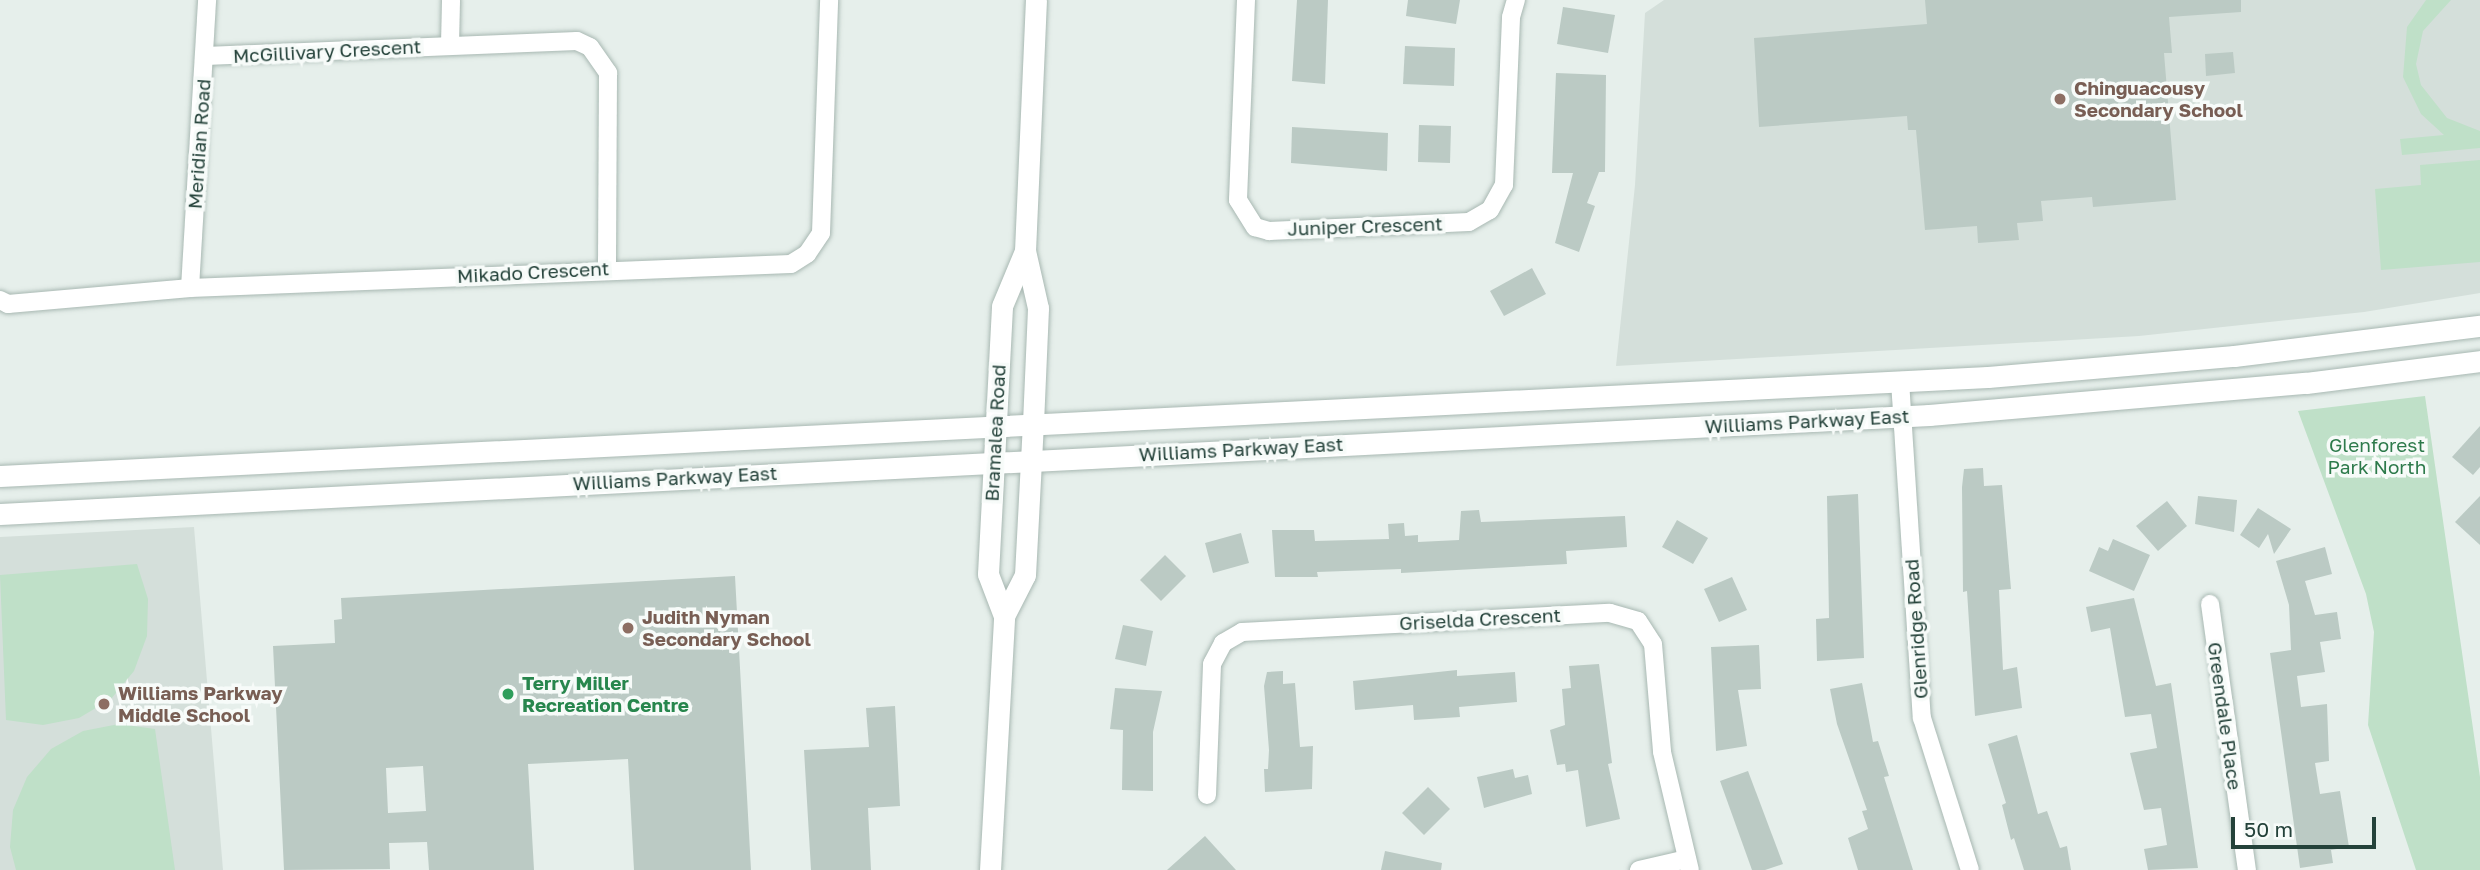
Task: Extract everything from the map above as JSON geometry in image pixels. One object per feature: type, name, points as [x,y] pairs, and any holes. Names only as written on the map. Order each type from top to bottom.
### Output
[{"type":"main road","name":"Bramalea Road","points":[[990,870],[1004,616],[1024,575],[1033,423],[1038,308],[1025,251],[1037,0]]},
{"type":"main road","name":"Bramalea Road","points":[[1004,616],[988,574],[1002,306],[1025,251]]},
{"type":"main road","name":"Williams Parkway East","points":[[0,476],[1899,381],[2221,357],[2480,326]]},
{"type":"main road","name":"Williams Parkway East","points":[[0,514],[994,461],[1901,417],[2252,388],[2480,361]]},
{"type":"street","name":"Meridian Road","points":[[190,288],[205,56],[206,0]]},
{"type":"street","name":"McGillivary Crescent","points":[[450,45],[451,0]]},
{"type":"street","name":"Mikado Crescent","points":[[0,300],[8,304],[190,288],[607,268],[792,264],[807,254],[821,233],[829,0]]},
{"type":"street","name":"Juniper Crescent","points":[[1245,0],[1238,200],[1255,227],[1269,230],[1469,222],[1490,210],[1504,186],[1516,0]]},
{"type":"street","name":"McGillivary Crescent","points":[[205,56],[577,41],[598,55],[608,73],[607,268]]},
{"type":"street","name":"Glenridge Road","points":[[1899,381],[1922,718],[1970,870]]},
{"type":"street","name":"Greendale Place","points":[[2210,604],[2247,870]]},
{"type":"street","name":"Griselda Crescent","points":[[1207,796],[1212,664],[1223,643],[1242,632],[1610,613],[1638,621],[1653,643],[1662,752],[1688,864]]},
{"type":"street","points":[[1639,870],[1688,864]]},
{"type":"shaded area","name":"Chinguacousy Secondary School","points":[[1664,0],[2480,0],[2480,293],[2364,312],[2139,336],[1616,366],[1635,185],[1645,13]]},
{"type":"shaded area","name":"Williams Parkway Middle School","points":[[194,527],[223,870],[0,870],[0,537]]},
{"type":"green space","points":[[2426,0],[2451,0],[2423,31],[2416,64],[2421,85],[2447,118],[2480,131],[2480,148],[2402,155],[2400,139],[2444,135],[2421,114],[2403,77],[2407,27]]},
{"type":"green space","points":[[2480,160],[2480,262],[2381,270],[2375,189],[2421,185],[2420,165]]},
{"type":"green space","name":"Glenforest Park North","points":[[2425,396],[2480,777],[2480,870],[2416,870],[2368,725],[2374,632],[2366,594],[2298,411]]},
{"type":"green space","points":[[137,564],[148,599],[147,636],[134,671],[111,699],[79,718],[43,725],[6,720],[0,575]]},
{"type":"green space","points":[[119,724],[155,729],[175,870],[16,870],[10,847],[13,810],[27,777],[51,749],[83,731]]},
{"type":"building","points":[[1297,0],[1328,0],[1325,84],[1292,81]]},
{"type":"building","points":[[1408,0],[1460,0],[1456,24],[1406,16]]},
{"type":"building","points":[[1925,0],[2241,0],[2241,12],[2169,17],[2172,53],[2164,53],[2176,200],[2093,207],[2092,197],[2041,201],[2043,221],[2017,223],[2019,240],[1978,243],[1977,226],[1925,230],[1916,130],[1908,130],[1907,116],[1759,127],[1754,38],[1927,24]]},
{"type":"building","points":[[1563,7],[1615,15],[1608,53],[1557,44]]},
{"type":"building","points":[[1405,46],[1455,48],[1454,86],[1403,84]]},
{"type":"building","points":[[2233,52],[2235,73],[2206,76],[2205,54]]},
{"type":"building","points":[[1556,73],[1606,75],[1605,172],[1599,172],[1587,203],[1595,206],[1579,252],[1555,243],[1573,173],[1552,173]]},
{"type":"building","points":[[1419,125],[1451,126],[1450,163],[1418,162]]},
{"type":"building","points":[[1292,127],[1388,133],[1387,171],[1291,163]]},
{"type":"building","points":[[1532,268],[1546,294],[1504,316],[1490,291]]},
{"type":"building","points":[[2480,426],[2480,467],[2473,475],[2452,457]]},
{"type":"building","points":[[1983,468],[1984,486],[2002,485],[2011,589],[1999,590],[2003,670],[2017,667],[2022,708],[1975,716],[1967,591],[1963,592],[1962,487],[1964,469]]},
{"type":"building","points":[[1858,494],[1864,658],[1817,661],[1816,619],[1829,618],[1827,496]]},
{"type":"building","points":[[2198,496],[2237,500],[2234,532],[2195,524]]},
{"type":"building","points":[[2480,496],[2480,545],[2455,522]]},
{"type":"building","points":[[2167,501],[2187,526],[2158,551],[2136,526]]},
{"type":"building","points":[[2258,508],[2291,529],[2274,554],[2268,534],[2259,548],[2240,535]]},
{"type":"building","points":[[1479,510],[1481,522],[1625,516],[1627,547],[1566,551],[1567,564],[1401,573],[1401,569],[1317,572],[1318,577],[1275,577],[1272,530],[1314,530],[1315,541],[1389,539],[1388,524],[1404,523],[1405,536],[1418,535],[1418,542],[1459,540],[1461,511]]},
{"type":"building","points":[[1677,520],[1708,538],[1693,564],[1662,547]]},
{"type":"building","points":[[1241,533],[1249,563],[1213,573],[1205,543]]},
{"type":"building","points":[[2113,539],[2150,555],[2134,591],[2089,571],[2099,547],[2108,551]]},
{"type":"building","points":[[2325,547],[2332,574],[2305,581],[2315,615],[2337,612],[2341,639],[2320,642],[2325,672],[2297,676],[2301,707],[2327,704],[2329,761],[2315,763],[2320,794],[2340,791],[2349,847],[2331,850],[2333,863],[2300,868],[2270,653],[2291,650],[2289,605],[2276,561]]},
{"type":"building","points":[[1165,555],[1186,576],[1161,601],[1140,580]]},
{"type":"building","name":"Terry Miller Recreation Centre","points":[[735,576],[751,870],[634,870],[628,759],[528,764],[534,870],[429,870],[427,842],[389,843],[390,869],[284,870],[273,646],[335,643],[334,620],[342,619],[341,598]],"holes":[[[423,766],[426,811],[388,813],[386,768]]]},
{"type":"building","points":[[1732,577],[1747,610],[1719,622],[1704,589]]},
{"type":"building","points":[[2134,598],[2156,686],[2171,683],[2198,868],[2148,870],[2144,849],[2167,845],[2161,808],[2144,810],[2130,753],[2157,748],[2151,714],[2125,717],[2110,628],[2091,632],[2086,607]]},
{"type":"building","points":[[1123,625],[1153,631],[1146,666],[1115,659]]},
{"type":"building","points":[[1759,645],[1761,689],[1738,690],[1747,746],[1716,751],[1711,647]]},
{"type":"building","points":[[1599,664],[1612,763],[1608,764],[1620,819],[1586,827],[1578,770],[1566,772],[1565,764],[1557,765],[1550,730],[1565,725],[1562,689],[1571,688],[1569,666]]},
{"type":"building","points":[[1457,670],[1457,676],[1515,672],[1517,702],[1459,707],[1460,717],[1414,720],[1413,705],[1355,710],[1353,681]]},
{"type":"building","points":[[1283,671],[1283,684],[1295,683],[1300,747],[1313,746],[1312,789],[1265,792],[1264,769],[1268,769],[1269,750],[1264,686],[1267,672]]},
{"type":"building","points":[[1862,683],[1873,742],[1878,741],[1889,776],[1884,777],[1913,870],[1858,870],[1848,838],[1868,829],[1862,811],[1867,810],[1837,724],[1830,689]]},
{"type":"building","points":[[1115,688],[1162,691],[1153,732],[1153,791],[1122,790],[1123,730],[1110,729]]},
{"type":"building","points":[[895,706],[900,806],[868,808],[871,870],[811,870],[804,750],[869,747],[866,708]]},
{"type":"building","points":[[2017,735],[2038,814],[2047,811],[2060,848],[2067,846],[2071,870],[2024,870],[2014,838],[2011,840],[2002,805],[2006,803],[1988,744]]},
{"type":"building","points":[[1513,769],[1515,778],[1528,775],[1532,794],[1484,808],[1477,777]]},
{"type":"building","points":[[1748,771],[1783,864],[1765,870],[1752,870],[1720,781]]},
{"type":"building","points":[[1428,787],[1450,809],[1424,835],[1402,813]]},
{"type":"building","points":[[1205,836],[1236,870],[1167,870]]},
{"type":"building","points":[[1385,851],[1442,863],[1441,870],[1381,870]]},
{"type":"place","name":"Chinguacousy Secondary School","points":[[2060,99]]},
{"type":"place","name":"Judith Nyman Secondary School","points":[[628,628]]},
{"type":"place","name":"Terry Miller Recreation Centre","points":[[508,694]]},
{"type":"place","name":"Williams Parkway Middle School","points":[[104,704]]}]
